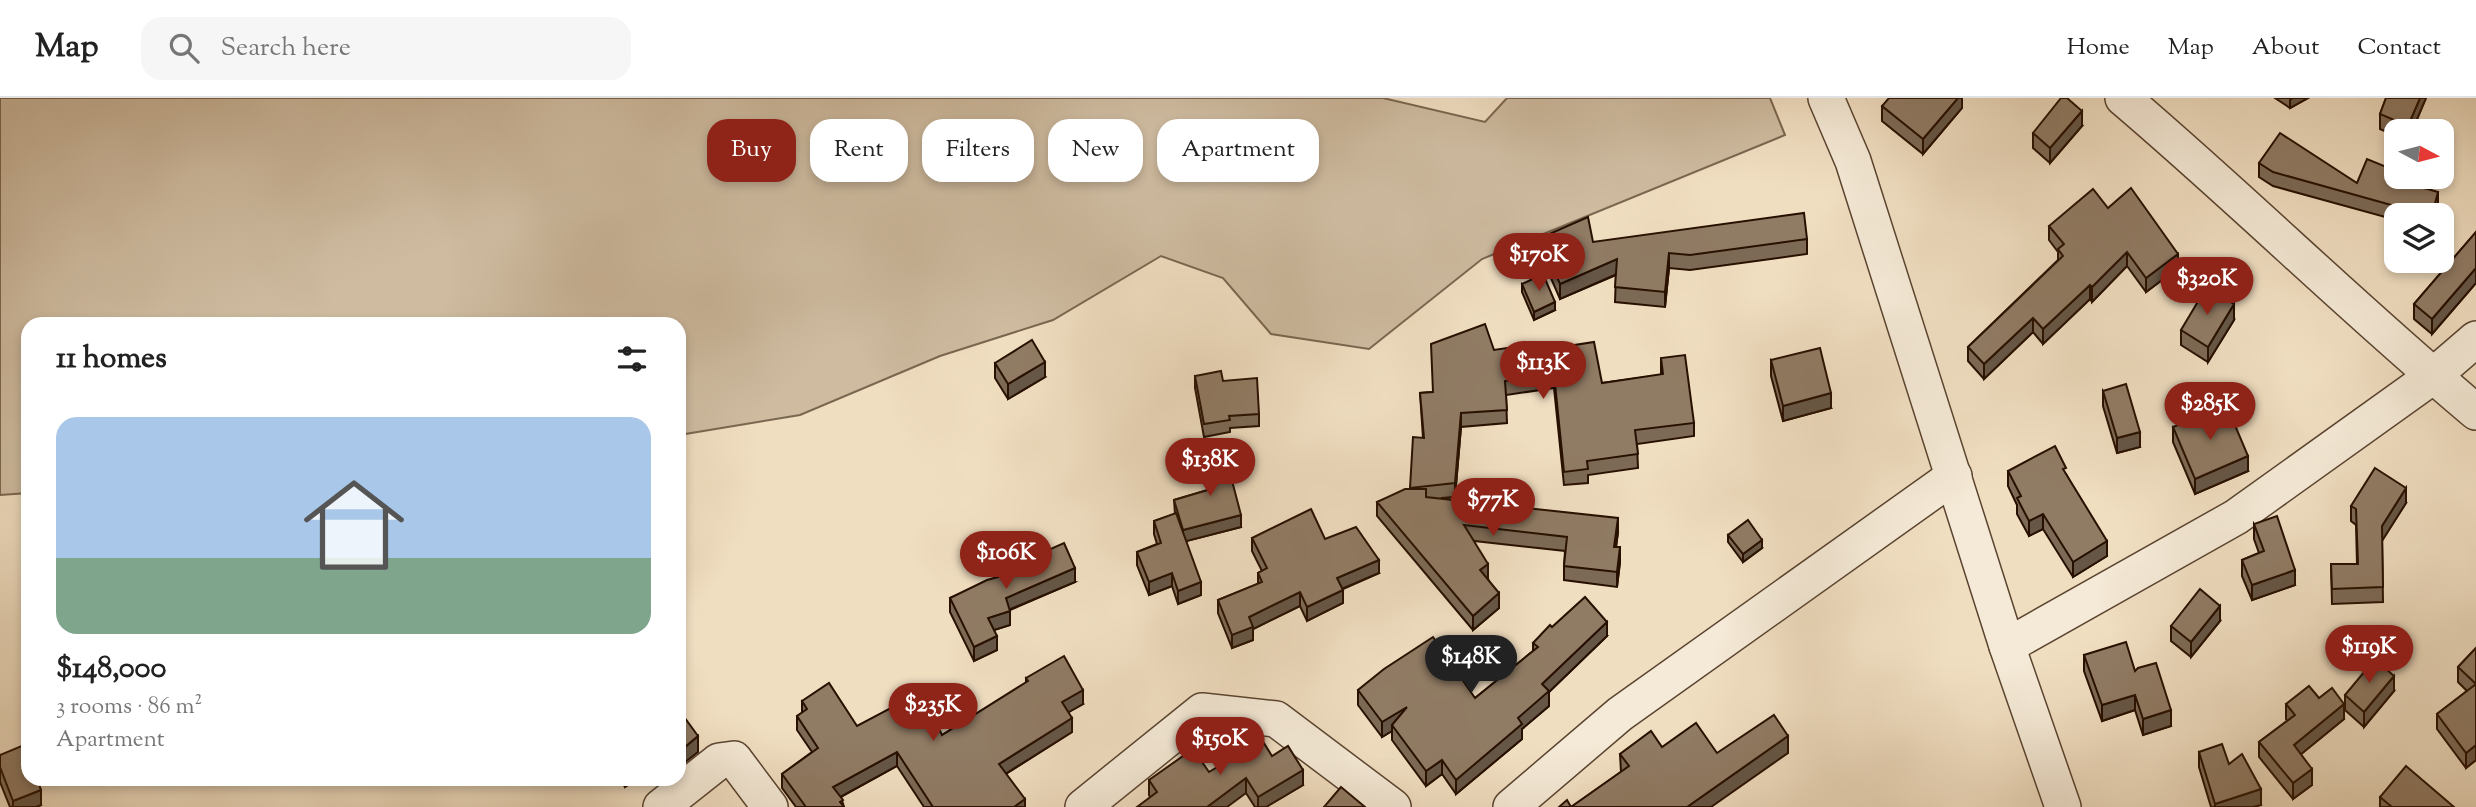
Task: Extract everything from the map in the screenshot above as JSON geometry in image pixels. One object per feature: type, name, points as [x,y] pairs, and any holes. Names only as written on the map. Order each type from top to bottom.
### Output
[{"type":"street","points":[[1826,98],[1853,161],[2007,646],[2063,807]]},
{"type":"street","points":[[2123,98],[2182,148],[2432,376],[2476,412]]},
{"type":"street","points":[[2007,646],[2236,517],[2432,376],[2476,339]]},
{"type":"street","points":[[1511,807],[1620,714],[1954,476]]},
{"type":"street","points":[[1083,807],[1202,711],[1276,719],[1393,807]]},
{"type":"street","points":[[661,807],[719,761],[734,759],[770,807]]},
{"type":"shaded area","points":[[0,98],[1383,98],[1485,122],[1507,98],[1770,98],[1785,135],[1482,259],[1369,349],[1271,334],[1223,278],[1161,256],[1053,320],[940,356],[800,415],[686,434],[686,317],[21,317],[21,494],[0,495]]},
{"type":"building","points":[[1889,98],[1958,98],[1923,139],[1882,106]]},
{"type":"building","points":[[2061,98],[2067,98],[2082,111],[2050,148],[2033,133]]},
{"type":"building","points":[[2386,98],[2420,98],[2411,119],[2392,119],[2380,114]]},
{"type":"building","points":[[2280,133],[2357,183],[2367,159],[2384,166],[2384,189],[2428,189],[2438,192],[2435,203],[2384,203],[2273,172],[2259,163]]},
{"type":"building","points":[[2131,188],[2178,254],[2146,278],[2127,252],[2092,287],[2090,285],[2043,329],[2033,318],[1984,364],[1968,347],[2063,256],[2058,249],[2064,244],[2049,226],[2093,189],[2108,208]]},
{"type":"building","points":[[1804,213],[1807,239],[1690,255],[1669,253],[1665,292],[1615,287],[1617,259],[1560,284],[1540,238],[1588,217],[1593,242]]},
{"type":"building","points":[[2476,232],[2476,268],[2432,319],[2414,304],[2441,273],[2454,273],[2454,258]]},
{"type":"building","points":[[1543,274],[1555,302],[1534,312],[1522,284]]},
{"type":"building","points":[[2206,288],[2234,304],[2208,347],[2181,330]]},
{"type":"building","points":[[1485,324],[1494,350],[1535,344],[1536,351],[1594,342],[1602,383],[1663,374],[1661,358],[1685,355],[1694,423],[1635,430],[1638,454],[1587,461],[1588,469],[1564,472],[1554,374],[1505,381],[1507,410],[1461,413],[1455,483],[1410,488],[1413,437],[1424,438],[1420,393],[1433,392],[1431,344]]},
{"type":"building","points":[[1032,340],[1045,362],[1008,384],[995,363]]},
{"type":"building","points":[[1820,348],[1831,393],[1783,406],[1771,360]]},
{"type":"building","points":[[1221,371],[1223,381],[1257,378],[1259,414],[1229,416],[1230,420],[1204,424],[1195,376]]},
{"type":"building","points":[[2126,384],[2140,432],[2117,438],[2103,391]]},
{"type":"building","points":[[2226,404],[2248,456],[2195,479],[2173,427]]},
{"type":"building","points":[[2055,446],[2066,468],[2063,469],[2107,541],[2073,562],[2043,514],[2029,521],[2017,498],[2021,496],[2008,471]]},
{"type":"building","points":[[1225,454],[1241,515],[1183,530],[1174,500],[1211,489],[1203,460]]},
{"type":"building","points":[[2375,468],[2406,488],[2382,526],[2383,587],[2332,589],[2331,564],[2358,564],[2356,509],[2351,506]]},
{"type":"building","points":[[1405,489],[1426,489],[1426,497],[1618,518],[1614,547],[1620,547],[1617,572],[1564,566],[1567,537],[1464,525],[1488,564],[1480,570],[1499,593],[1473,616],[1377,502]]},
{"type":"building","points":[[1311,509],[1325,539],[1356,527],[1379,560],[1337,578],[1343,590],[1307,607],[1300,592],[1249,617],[1253,627],[1232,635],[1218,600],[1262,582],[1258,573],[1267,568],[1252,538]]},
{"type":"building","points":[[1176,513],[1201,582],[1178,591],[1172,573],[1149,582],[1137,552],[1161,543],[1154,521]]},
{"type":"building","points":[[2277,516],[2295,570],[2252,585],[2242,560],[2264,551],[2254,524]]},
{"type":"building","points":[[1748,520],[1762,540],[1743,554],[1728,535]]},
{"type":"building","points":[[1064,543],[1075,568],[1006,598],[1010,611],[988,618],[997,636],[974,647],[950,598],[987,580],[1005,575],[1003,570]]},
{"type":"building","points":[[2200,589],[2220,606],[2191,642],[2171,626]]},
{"type":"building","points":[[1585,597],[1607,622],[1542,684],[1549,691],[1518,718],[1522,724],[1456,780],[1442,760],[1426,771],[1392,725],[1407,707],[1382,722],[1358,690],[1384,669],[1433,637],[1475,698],[1538,647],[1533,643],[1550,625],[1552,627]]},
{"type":"building","points":[[2126,642],[2135,671],[2156,663],[2171,710],[2143,719],[2135,695],[2102,705],[2084,655]]},
{"type":"building","points":[[2476,648],[2476,684],[2458,667]]},
{"type":"building","points":[[1064,656],[1083,690],[1062,702],[1072,718],[999,764],[1025,799],[1014,807],[933,807],[897,752],[833,787],[843,800],[840,802],[844,807],[806,807],[782,774],[818,748],[797,716],[807,709],[802,701],[829,683],[857,726],[921,692],[942,735],[1028,681],[1026,678]]},
{"type":"building","points":[[2375,659],[2394,676],[2364,712],[2345,695]]},
{"type":"building","points":[[2476,684],[2476,745],[2466,753],[2437,714]]},
{"type":"building","points":[[2309,686],[2319,698],[2332,688],[2344,704],[2294,745],[2312,769],[2293,783],[2259,742],[2295,715],[2286,704]]},
{"type":"building","points":[[1774,715],[1788,736],[1687,807],[1571,807],[1629,766],[1620,754],[1651,731],[1662,747],[1696,723],[1717,753]]},
{"type":"building","points":[[686,720],[698,736],[686,746]]},
{"type":"building","points":[[1262,740],[1272,756],[1288,746],[1303,770],[1258,797],[1246,778],[1207,807],[1137,807],[1157,792],[1149,780],[1193,749],[1209,772]]},
{"type":"building","points":[[2222,744],[2229,764],[2242,754],[2261,789],[2215,804],[2199,752]]},
{"type":"building","points":[[21,746],[21,786],[40,786],[41,790],[13,801],[0,767],[0,755]]},
{"type":"building","points":[[2406,766],[2454,807],[2392,807],[2380,797]]},
{"type":"building","points":[[1341,787],[1365,807],[1324,807]]},
{"type":"building","points":[[1567,800],[1571,807],[1559,807]]}]
